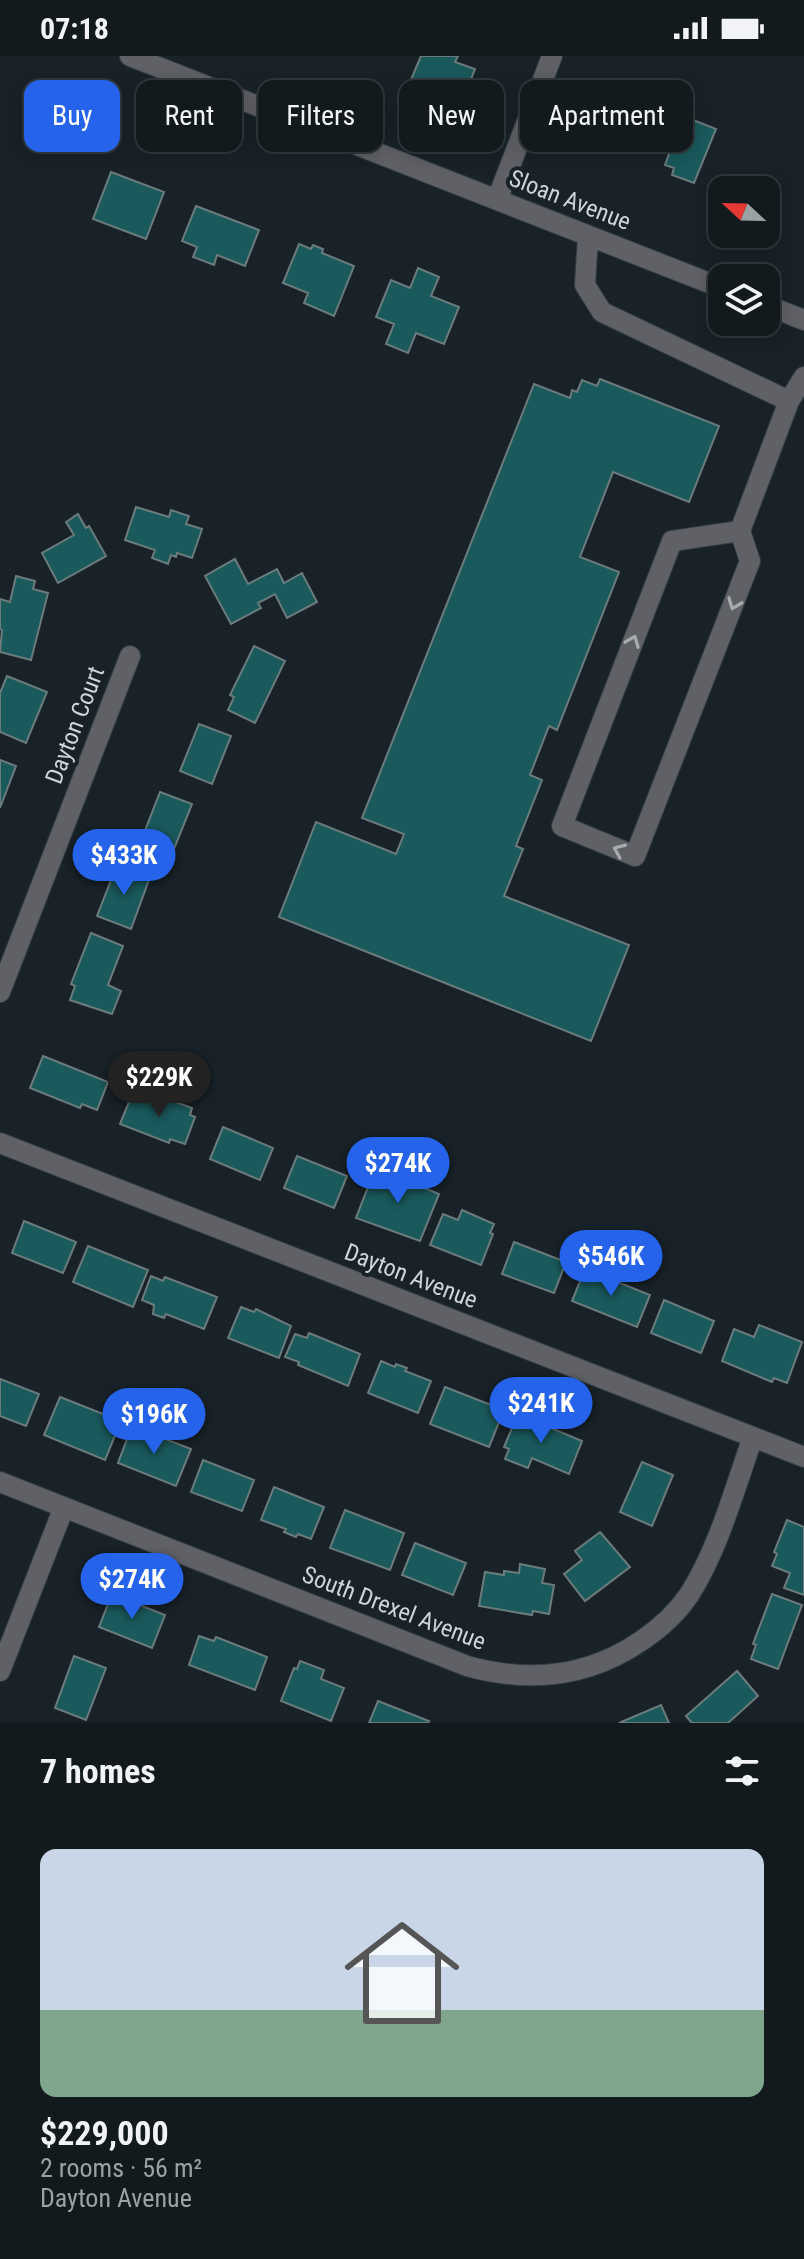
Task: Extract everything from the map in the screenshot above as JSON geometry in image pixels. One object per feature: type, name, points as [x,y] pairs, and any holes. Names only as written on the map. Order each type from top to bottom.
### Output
[{"type":"street","name":"Sloan Avenue","points":[[130,56],[708,283]]},
{"type":"street","points":[[497,200],[552,56]]},
{"type":"street","points":[[588,236],[585,285],[602,312],[789,401]]},
{"type":"street","points":[[780,311],[804,320]]},
{"type":"street","points":[[740,531],[672,541],[562,826],[635,856],[750,561],[740,531],[789,401],[804,377]]},
{"type":"street","name":"Dayton Court","points":[[0,992],[130,656]]},
{"type":"street","name":"Dayton Avenue","points":[[0,1143],[804,1457]]},
{"type":"street","name":"South Drexel Avenue","points":[[0,1482],[467,1666],[508,1676],[560,1675],[629,1650],[665,1622],[686,1599],[711,1551],[753,1437]]},
{"type":"street","points":[[0,1671],[64,1507]]},
{"type":"building","points":[[421,56],[458,56],[455,62],[475,69],[471,80],[411,80]]},
{"type":"building","points":[[693,120],[716,129],[694,183],[672,175],[674,168],[665,165],[670,152],[693,152]]},
{"type":"building","points":[[111,172],[164,192],[146,239],[93,219]]},
{"type":"building","points":[[196,206],[259,230],[245,266],[217,255],[214,265],[193,257],[197,247],[182,241]]},
{"type":"building","points":[[299,244],[311,249],[313,245],[323,249],[322,253],[354,266],[334,316],[304,303],[308,293],[283,283]]},
{"type":"building","points":[[418,268],[439,277],[431,296],[459,307],[444,344],[416,333],[408,353],[386,344],[394,324],[376,317],[391,280],[410,288]]},
{"type":"building","points":[[600,379],[719,426],[689,502],[613,472],[580,557],[619,572],[557,730],[549,726],[530,775],[542,780],[516,846],[523,849],[504,896],[629,945],[591,1041],[279,917],[316,822],[396,854],[404,834],[362,818],[534,384],[570,398],[572,390],[577,392],[582,380],[597,386]]},
{"type":"building","points":[[136,507],[169,517],[171,510],[189,516],[186,524],[202,529],[192,558],[177,553],[176,557],[171,555],[168,564],[152,558],[155,550],[125,540]]},
{"type":"building","points":[[78,514],[86,528],[89,526],[106,556],[58,583],[42,553],[74,535],[66,522]]},
{"type":"building","points":[[235,559],[248,584],[277,569],[284,583],[302,573],[317,602],[287,618],[275,594],[258,603],[261,608],[231,624],[205,576]]},
{"type":"building","points":[[16,576],[35,581],[33,589],[48,593],[31,660],[0,652],[0,599],[10,602]]},
{"type":"building","points":[[254,646],[285,661],[255,723],[228,710],[234,697],[230,695]]},
{"type":"building","points":[[7,676],[47,692],[26,743],[0,732],[0,693]]},
{"type":"building","points":[[199,724],[231,736],[212,784],[180,771]]},
{"type":"building","points":[[0,760],[16,766],[0,808]]},
{"type":"building","points":[[160,792],[192,804],[172,854],[141,841]]},
{"type":"building","points":[[117,865],[150,877],[131,929],[97,916]]},
{"type":"building","points":[[91,933],[123,946],[108,985],[121,991],[112,1014],[70,1000],[75,986],[71,984]]},
{"type":"building","points":[[43,1056],[108,1082],[97,1110],[82,1104],[80,1108],[30,1088]]},
{"type":"building","points":[[133,1092],[166,1105],[168,1099],[192,1108],[190,1115],[195,1117],[185,1144],[170,1139],[169,1143],[120,1124]]},
{"type":"building","points":[[223,1127],[273,1148],[260,1180],[210,1159]]},
{"type":"building","points":[[297,1156],[347,1176],[334,1208],[284,1188]]},
{"type":"building","points":[[391,1167],[402,1172],[400,1178],[439,1194],[420,1241],[356,1218],[373,1174],[387,1179]]},
{"type":"building","points":[[462,1210],[494,1224],[481,1265],[430,1245],[443,1214],[458,1220]]},
{"type":"building","points":[[24,1221],[76,1242],[63,1273],[12,1253]]},
{"type":"building","points":[[514,1242],[566,1262],[554,1293],[502,1274]]},
{"type":"building","points":[[88,1246],[148,1270],[133,1307],[73,1282]]},
{"type":"building","points":[[585,1269],[650,1295],[637,1327],[572,1301]]},
{"type":"building","points":[[151,1276],[163,1281],[165,1277],[217,1297],[204,1329],[166,1314],[164,1318],[153,1314],[154,1305],[142,1300]]},
{"type":"building","points":[[664,1300],[714,1321],[701,1353],[651,1333]]},
{"type":"building","points":[[241,1307],[254,1312],[256,1309],[291,1326],[279,1358],[228,1338]]},
{"type":"building","points":[[759,1325],[802,1342],[787,1383],[774,1378],[772,1382],[722,1361],[734,1329],[754,1337]]},
{"type":"building","points":[[309,1333],[360,1354],[348,1386],[285,1357],[295,1334],[307,1338]]},
{"type":"building","points":[[381,1361],[407,1368],[405,1371],[431,1381],[418,1413],[368,1393]]},
{"type":"building","points":[[0,1379],[39,1394],[26,1426],[0,1416]]},
{"type":"building","points":[[445,1387],[504,1410],[489,1447],[430,1424]]},
{"type":"building","points":[[60,1397],[121,1421],[105,1460],[44,1435]]},
{"type":"building","points":[[518,1414],[582,1441],[569,1474],[532,1458],[528,1468],[505,1459],[509,1449],[504,1447]]},
{"type":"building","points":[[132,1426],[191,1449],[176,1486],[118,1463]]},
{"type":"building","points":[[203,1460],[254,1480],[242,1511],[191,1492]]},
{"type":"building","points":[[642,1462],[673,1475],[652,1526],[620,1512]]},
{"type":"building","points":[[274,1487],[324,1507],[311,1539],[298,1534],[296,1537],[284,1532],[286,1529],[261,1520]]},
{"type":"building","points":[[345,1510],[404,1533],[390,1570],[330,1548]]},
{"type":"building","points":[[787,1520],[804,1527],[804,1595],[784,1588],[790,1573],[772,1566],[777,1554],[774,1552]]},
{"type":"building","points":[[600,1532],[630,1567],[585,1601],[564,1574],[582,1560],[575,1551]]},
{"type":"building","points":[[415,1543],[466,1563],[453,1595],[402,1575]]},
{"type":"building","points":[[520,1564],[545,1569],[542,1583],[554,1585],[549,1614],[533,1611],[532,1615],[479,1606],[485,1572],[504,1575],[504,1571],[519,1573]]},
{"type":"building","points":[[112,1594],[165,1615],[152,1648],[99,1627]]},
{"type":"building","points":[[772,1594],[802,1605],[778,1669],[751,1659],[756,1645],[753,1644]]},
{"type":"building","points":[[199,1636],[214,1641],[216,1637],[267,1657],[255,1690],[189,1665]]},
{"type":"building","points":[[74,1656],[106,1668],[86,1720],[55,1708]]},
{"type":"building","points":[[300,1661],[324,1670],[321,1679],[344,1688],[331,1721],[281,1701],[294,1668],[297,1669]]},
{"type":"building","points":[[737,1671],[758,1696],[728,1723],[692,1723],[686,1716]]},
{"type":"building","points":[[378,1701],[429,1721],[369,1723]]},
{"type":"building","points":[[661,1705],[669,1723],[619,1723]]}]
